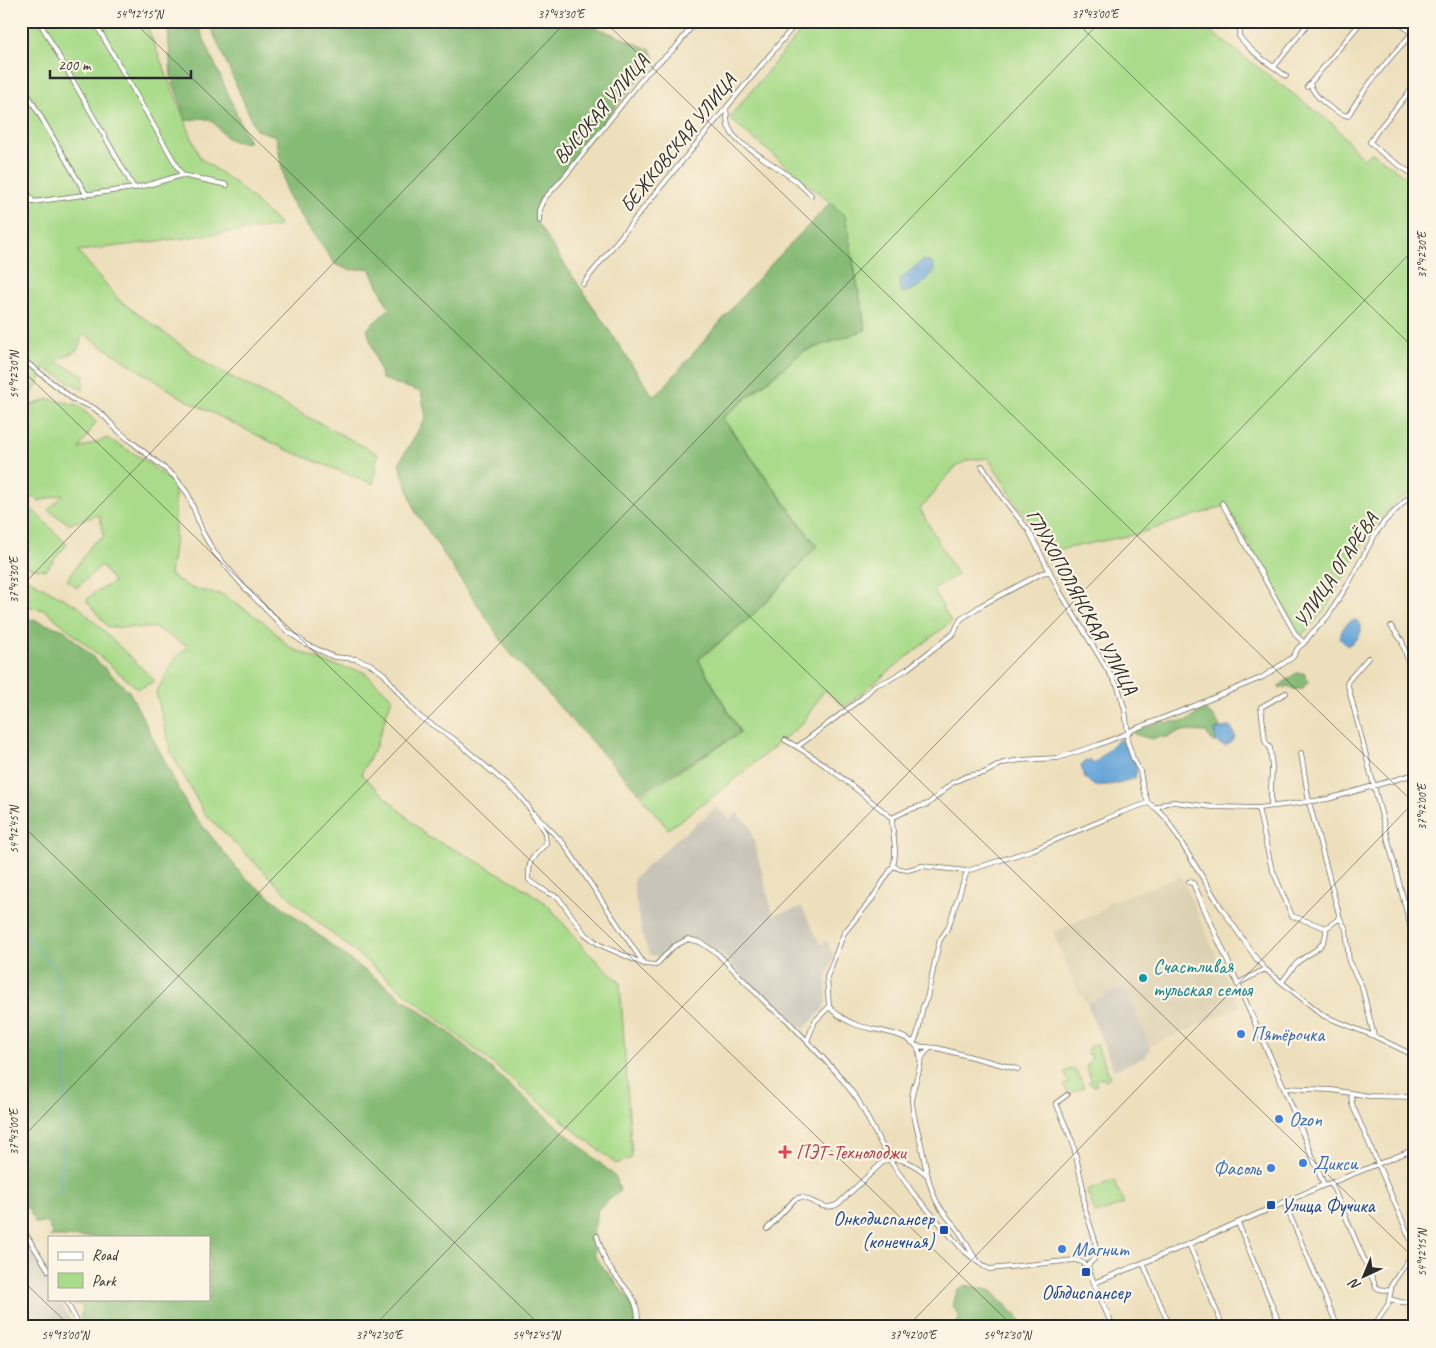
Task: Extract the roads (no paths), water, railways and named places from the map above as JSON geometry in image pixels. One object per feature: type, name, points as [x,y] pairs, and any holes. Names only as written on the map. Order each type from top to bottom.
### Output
[{"type":"street","points":[[39,21],[134,188]]},
{"type":"street","points":[[94,21],[182,175]]},
{"type":"street","name":"ВЫСОКАЯ УЛИЦА","points":[[539,221],[539,210],[544,199],[566,175],[646,74],[676,46],[696,21]]},
{"type":"street","name":"БЕЖКОВСКАЯ УЛИЦА","points":[[582,284],[798,21]]},
{"type":"street","points":[[1246,21],[1240,30],[1239,36],[1257,55],[1286,76]]},
{"type":"street","points":[[1274,67],[1310,21]]},
{"type":"street","points":[[1362,21],[1309,85],[1318,98],[1334,110],[1348,116],[1358,98],[1415,28]]},
{"type":"street","points":[[1397,21],[1412,33],[1415,38]]},
{"type":"street","points":[[21,83],[86,194]]},
{"type":"street","points":[[1415,86],[1370,142],[1383,154],[1415,176]]},
{"type":"street","points":[[726,108],[728,126],[741,144],[795,180],[811,195]]},
{"type":"street","points":[[21,198],[33,202],[148,186],[182,175],[227,185]]},
{"type":"street","points":[[21,181],[33,202]]},
{"type":"street","points":[[21,358],[74,400],[94,408],[128,439],[174,476],[188,494],[203,533],[214,552],[287,631],[306,644],[334,657],[356,659],[377,668],[420,717],[470,751],[518,794],[564,844],[644,964]]},
{"type":"street","name":"ГЛУХОПОЛЯНСКАЯ УЛИЦА","points":[[982,466],[1002,497],[1029,531],[1040,551],[1048,572],[1118,687],[1125,710],[1127,740],[1140,771],[1148,803]]},
{"type":"street","name":"УЛИЦА ОГАРЁВА","points":[[892,818],[908,810],[928,804],[952,783],[967,776],[984,773],[1002,763],[1058,758],[1098,745],[1263,677],[1293,657],[1298,648],[1328,616],[1376,533],[1407,499],[1415,495]]},
{"type":"street","points":[[1222,503],[1296,635],[1304,643]]},
{"type":"street","points":[[1415,571],[1413,577],[1415,581]]},
{"type":"street","points":[[797,747],[862,698],[875,685],[889,680],[907,669],[954,633],[961,619],[982,605],[1042,573],[1048,572]]},
{"type":"street","points":[[1391,626],[1402,641],[1415,685]]},
{"type":"street","points":[[1368,658],[1347,682],[1415,944]]},
{"type":"street","points":[[1271,806],[1272,767],[1270,748],[1265,740],[1261,706],[1286,693]]},
{"type":"street","points":[[785,740],[839,775],[892,818],[895,861],[872,899],[844,933],[827,977],[829,1007],[838,1016],[857,1025],[901,1036],[916,1046],[921,1060]]},
{"type":"street","points":[[1301,753],[1309,802],[1340,918],[1346,929],[1349,962],[1362,987],[1374,1036]]},
{"type":"street","points":[[1156,808],[1166,803],[1174,802],[1212,807],[1258,808],[1309,802],[1328,799],[1415,774]]},
{"type":"street","points":[[892,868],[908,870],[922,866],[967,871],[1032,850],[1148,803],[1166,818],[1222,909],[1258,961],[1266,969],[1324,1016],[1374,1036],[1415,1056]]},
{"type":"street","points":[[528,806],[545,833],[546,838],[546,844],[536,853],[529,864],[529,880],[548,894],[558,897],[585,934],[600,945],[644,964],[656,965],[673,947],[688,939],[700,942],[718,954],[769,1006],[787,1020],[838,1074],[858,1100],[888,1159],[913,1193],[964,1250],[984,1267],[990,1269],[1075,1260],[1082,1261],[1087,1266],[1113,1327]]},
{"type":"street","points":[[1258,808],[1271,866],[1292,916],[1326,928]]},
{"type":"street","points":[[911,1042],[915,1040],[918,1032],[922,1006],[926,998],[940,940],[948,928],[967,871]]},
{"type":"street","points":[[1189,882],[1193,883],[1284,1088],[1324,1185]]},
{"type":"street","points":[[1404,903],[1415,900]]},
{"type":"street","points":[[1326,928],[1340,918]]},
{"type":"street","points":[[1282,982],[1298,963],[1322,946],[1326,935],[1326,928]]},
{"type":"street","points":[[1237,984],[1266,969]]},
{"type":"street","points":[[807,1041],[815,1021],[829,1007]]},
{"type":"street","points":[[916,1046],[932,1047],[1018,1069]]},
{"type":"street","points":[[932,1047],[921,1060],[912,1098],[913,1110],[928,1177],[939,1207],[960,1232],[979,1263]]},
{"type":"street","points":[[1284,1088],[1332,1090],[1369,1096],[1415,1097]]},
{"type":"street","points":[[1351,1094],[1352,1104],[1377,1165],[1415,1250],[1392,1284],[1390,1299],[1384,1312],[1373,1327]]},
{"type":"street","points":[[1067,1095],[1056,1104],[1073,1143],[1083,1188],[1084,1206],[1095,1240],[1096,1254],[1087,1266]]},
{"type":"street","points":[[1094,1283],[1324,1185],[1415,1149]]},
{"type":"street","points":[[767,1229],[795,1199],[802,1197],[825,1208],[832,1208],[888,1159],[903,1160],[918,1167],[928,1177]]},
{"type":"street","points":[[1331,1183],[1376,1287],[1390,1291]]},
{"type":"street","points":[[1284,1202],[1338,1327]]},
{"type":"street","points":[[1238,1222],[1281,1327]]},
{"type":"street","points":[[21,1223],[48,1269]]},
{"type":"street","points":[[597,1236],[605,1261],[633,1297],[638,1313],[638,1327]]},
{"type":"street","points":[[1189,1244],[1223,1327]]},
{"type":"street","points":[[1144,1263],[1170,1327]]},
{"type":"street","points":[[1390,1299],[1415,1303]]},
{"type":"street","points":[[66,1300],[80,1327]]},
{"type":"water","points":[[923,260],[932,263],[935,270],[921,285],[902,293],[899,286],[900,279]]},
{"type":"water","points":[[1356,620],[1360,623],[1360,634],[1347,646],[1340,639],[1342,632],[1347,624]]},
{"type":"water","points":[[1229,727],[1233,730],[1235,737],[1231,743],[1225,746],[1217,743],[1215,731],[1220,728]]},
{"type":"water","points":[[1118,740],[1122,740],[1134,760],[1137,769],[1135,778],[1115,784],[1095,786],[1085,777],[1081,765],[1085,761],[1090,760],[1093,764],[1096,762]]},
{"type":"waterway","points":[[21,930],[54,967],[65,1019],[65,1097],[60,1197]]},
{"type":"place","name":"Счастливая тульская семья","points":[[1143,978]]},
{"type":"place","name":"Пятёрочка","points":[[1241,1034]]},
{"type":"place","name":"Ozon","points":[[1279,1119]]},
{"type":"place","name":"ПЭТ-Технолоджи","points":[[785,1152]]},
{"type":"place","name":"Дикси","points":[[1303,1163]]},
{"type":"place","name":"Фасоль","points":[[1271,1168]]},
{"type":"place","name":"Улица Фучика","points":[[1271,1205]]},
{"type":"place","name":"Онкодиспансер (конечная)","points":[[944,1230]]},
{"type":"place","name":"Магнит","points":[[1062,1249]]},
{"type":"place","name":"Облдиспансер","points":[[1086,1272]]}]
